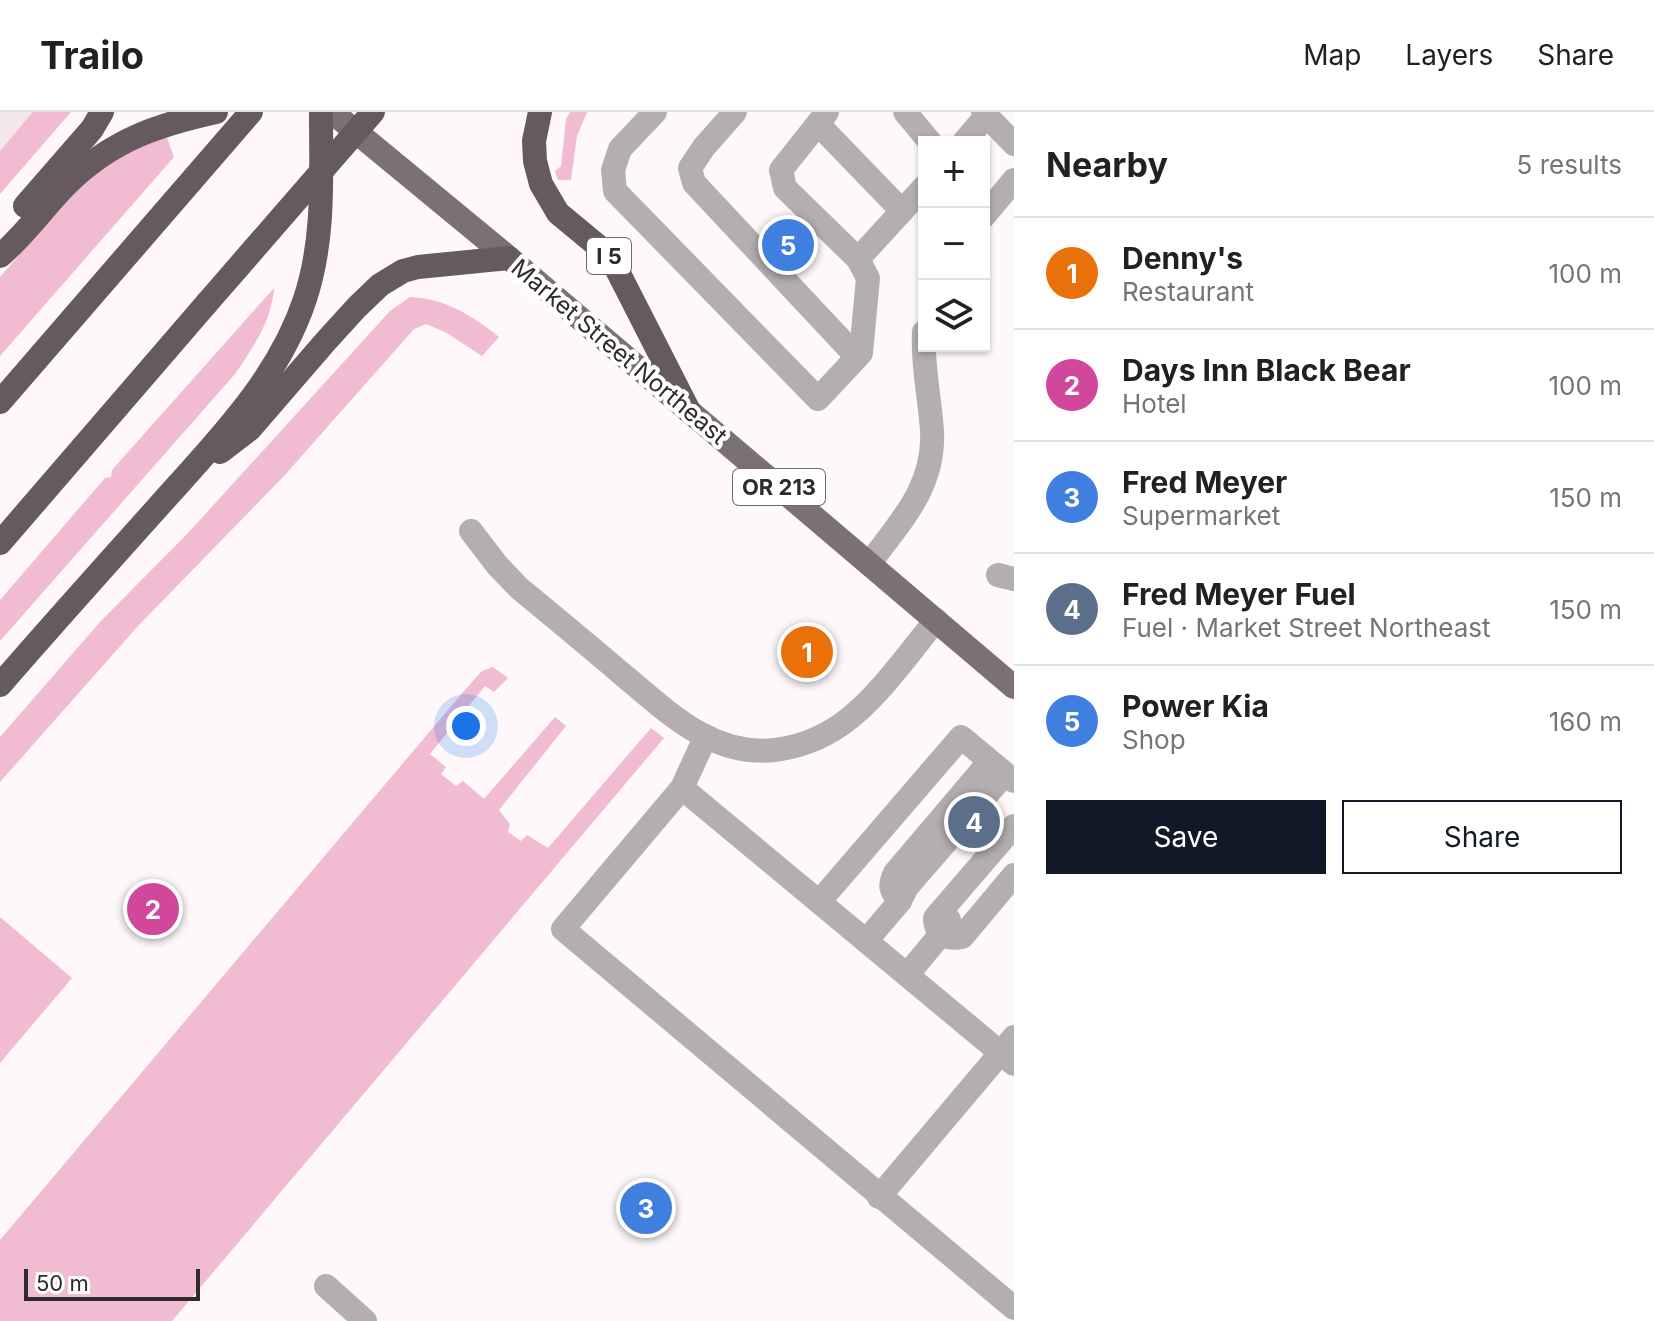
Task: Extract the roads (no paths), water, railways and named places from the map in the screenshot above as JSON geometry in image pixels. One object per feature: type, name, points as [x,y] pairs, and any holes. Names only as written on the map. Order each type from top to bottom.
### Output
[{"type":"highway","points":[[0,235],[92,129],[102,112]]},
{"type":"highway","points":[[0,256],[66,185],[98,157],[127,140],[171,122],[216,112]]},
{"type":"highway","points":[[0,402],[251,112]]},
{"type":"highway","points":[[0,685],[246,406],[272,368],[295,326],[306,298],[315,260],[321,207],[321,112]]},
{"type":"highway","points":[[0,543],[373,112]]},
{"type":"highway","name":"I 5","points":[[540,112],[534,141],[541,184],[558,213],[610,256],[689,411]]},
{"type":"highway","points":[[177,485],[250,429],[326,341],[380,285],[403,271],[418,267],[509,258]]},
{"type":"main road","name":"Market Street Northeast","points":[[332,112],[509,258],[1014,687]]},
{"type":"street","points":[[655,112],[620,149],[613,170],[615,191],[818,399],[861,353],[868,278],[858,259],[785,188],[781,170],[822,118],[902,211]]},
{"type":"street","points":[[735,112],[690,168],[694,183],[857,357]]},
{"type":"street","points":[[905,112],[925,136]]},
{"type":"street","points":[[968,136],[984,114],[1014,144]]},
{"type":"street","points":[[990,209],[1014,180]]},
{"type":"street","points":[[858,259],[918,194]]},
{"type":"street","points":[[869,564],[918,497],[929,466],[932,433],[924,352]]},
{"type":"street","points":[[471,531],[519,588],[673,717],[705,738],[742,750],[762,751],[794,746],[824,735],[843,723],[873,694],[936,620]]},
{"type":"street","points":[[819,902],[961,737],[1003,772],[1008,790],[919,893],[912,900],[900,901],[866,941]]},
{"type":"street","points":[[705,738],[682,788],[563,929],[1014,1308]]},
{"type":"street","points":[[682,788],[907,975],[1009,1052],[879,1197]]},
{"type":"street","points":[[1014,826],[935,918],[935,926],[941,934],[953,939],[962,937],[1014,875]]},
{"type":"street","points":[[907,975],[1014,843]]},
{"type":"street","points":[[326,1286],[365,1321]]},
{"type":"place","name":"Power Kia","points":[[788,245]]},
{"type":"place","name":"Denny's","points":[[807,652]]},
{"type":"place","name":"Fred Meyer Fuel","points":[[974,822]]},
{"type":"place","name":"Days Inn Black Bear","points":[[153,909]]},
{"type":"place","name":"Fred Meyer","points":[[646,1208]]}]
